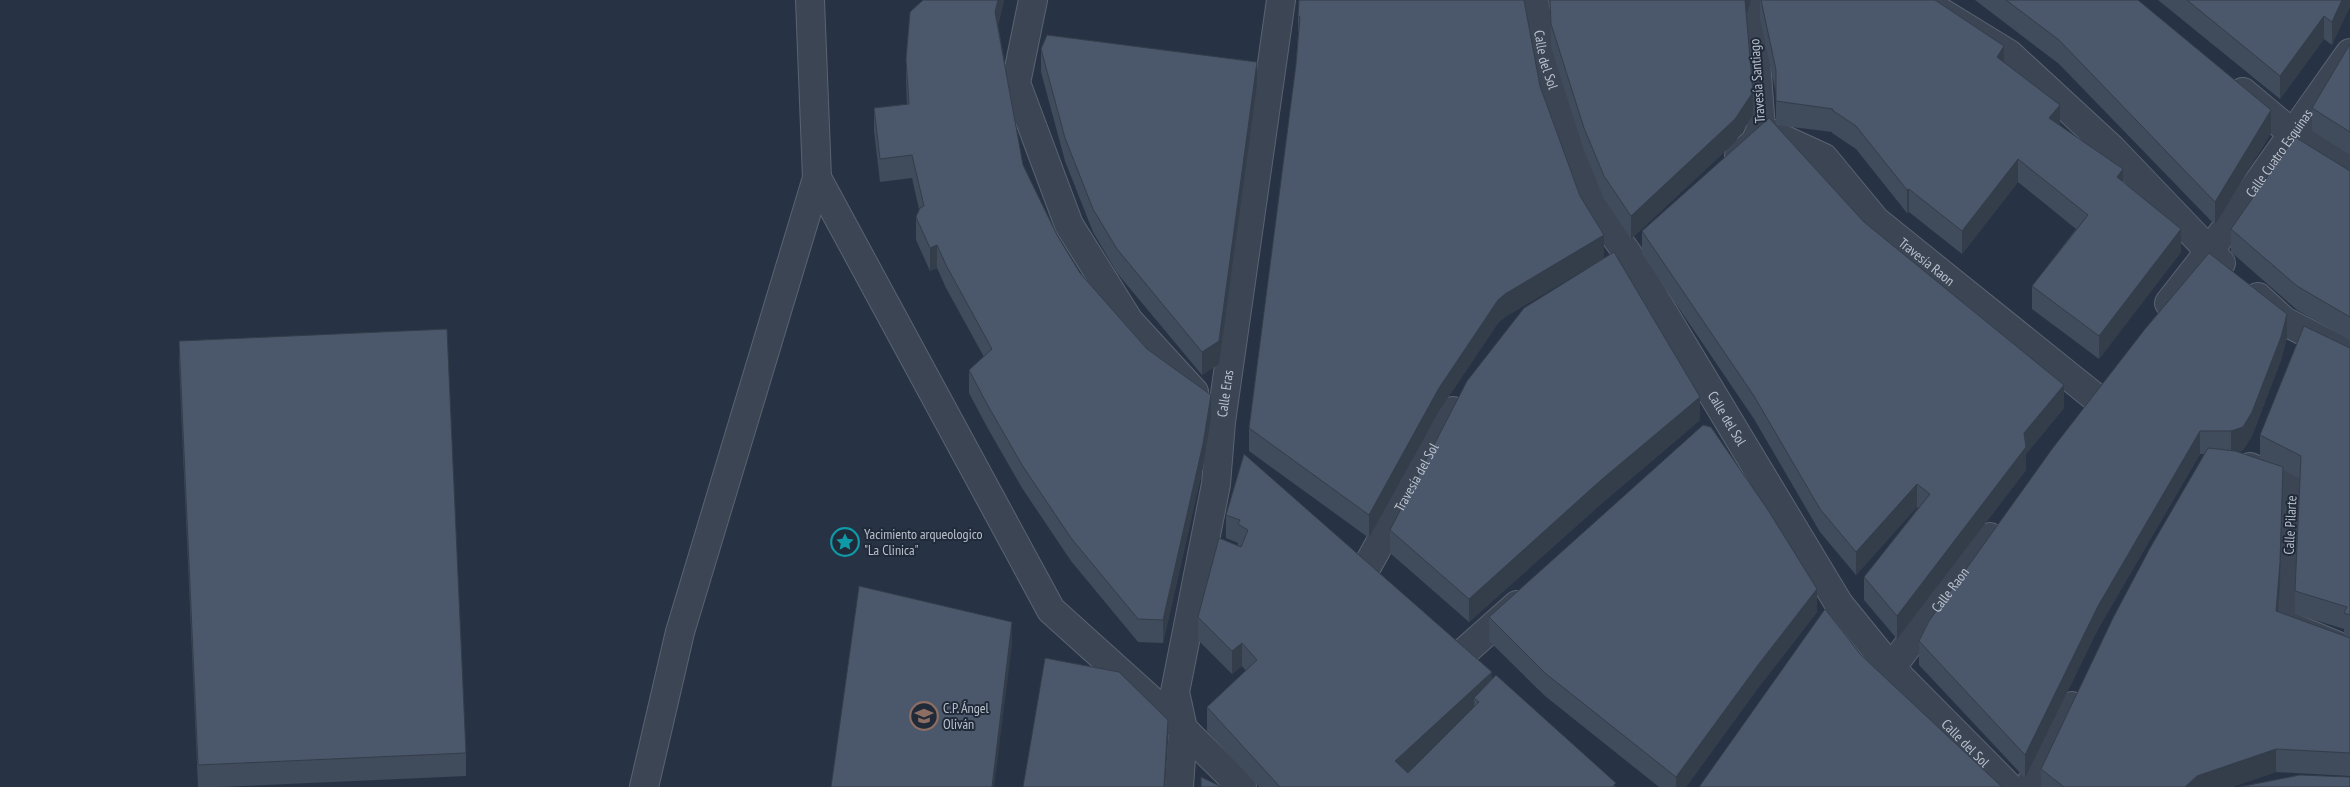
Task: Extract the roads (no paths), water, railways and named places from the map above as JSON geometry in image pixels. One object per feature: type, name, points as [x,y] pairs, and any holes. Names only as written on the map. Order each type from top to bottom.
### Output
[{"type":"street","points":[[644,787],[680,632],[817,178],[810,0]]},
{"type":"street","points":[[1033,0],[1016,83],[1069,225],[1129,321],[1220,434],[1241,464]]},
{"type":"street","name":"Calle Eras","points":[[1180,787],[1183,729],[1175,692],[1216,484],[1220,434],[1281,0]]},
{"type":"street","name":"Calle del Sol","points":[[1534,0],[1544,60],[1594,207],[1620,260],[1727,418],[1839,604],[1891,668],[2009,787]]},
{"type":"street","name":"Travesía Santiago","points":[[1718,175],[1755,142],[1761,129],[1753,20],[1760,0]]},
{"type":"street","points":[[1921,0],[2009,54],[2112,149],[2209,252],[2284,321],[2350,356]]},
{"type":"street","name":"Calle Cuatro Esquinas","points":[[2209,252],[2350,53]]},
{"type":"street","points":[[2225,77],[2292,134],[2350,170]]},
{"type":"street","name":"Travesía Raon","points":[[1761,129],[1824,158],[1876,221],[2090,406],[2114,375]]},
{"type":"street","points":[[817,178],[1051,610],[1183,729],[1242,787]]},
{"type":"street","points":[[1620,260],[1650,234]]},
{"type":"street","points":[[2155,321],[2209,252]]},
{"type":"street","name":"Travesía del Sol","points":[[1365,570],[1451,414],[1468,390]]},
{"type":"street","points":[[1705,437],[1727,418]]},
{"type":"street","name":"Calle Pilarte","points":[[2224,464],[2244,465],[2292,485],[2284,624],[2350,651]]},
{"type":"street","name":"Calle Raon","points":[[1891,668],[2005,517]]},
{"type":"street","points":[[1343,551],[1388,589]]},
{"type":"street","points":[[1463,653],[1536,588]]},
{"type":"street","points":[[1821,628],[1839,604]]},
{"type":"street","points":[[1440,634],[1485,672]]},
{"type":"street","points":[[2030,787],[2084,685]]},
{"type":"place","name":"Yacimiento arqueologico \"La Clinica\"","points":[[845,542]]},
{"type":"place","name":"C.P. Ángel Oliván","points":[[924,716]]}]
